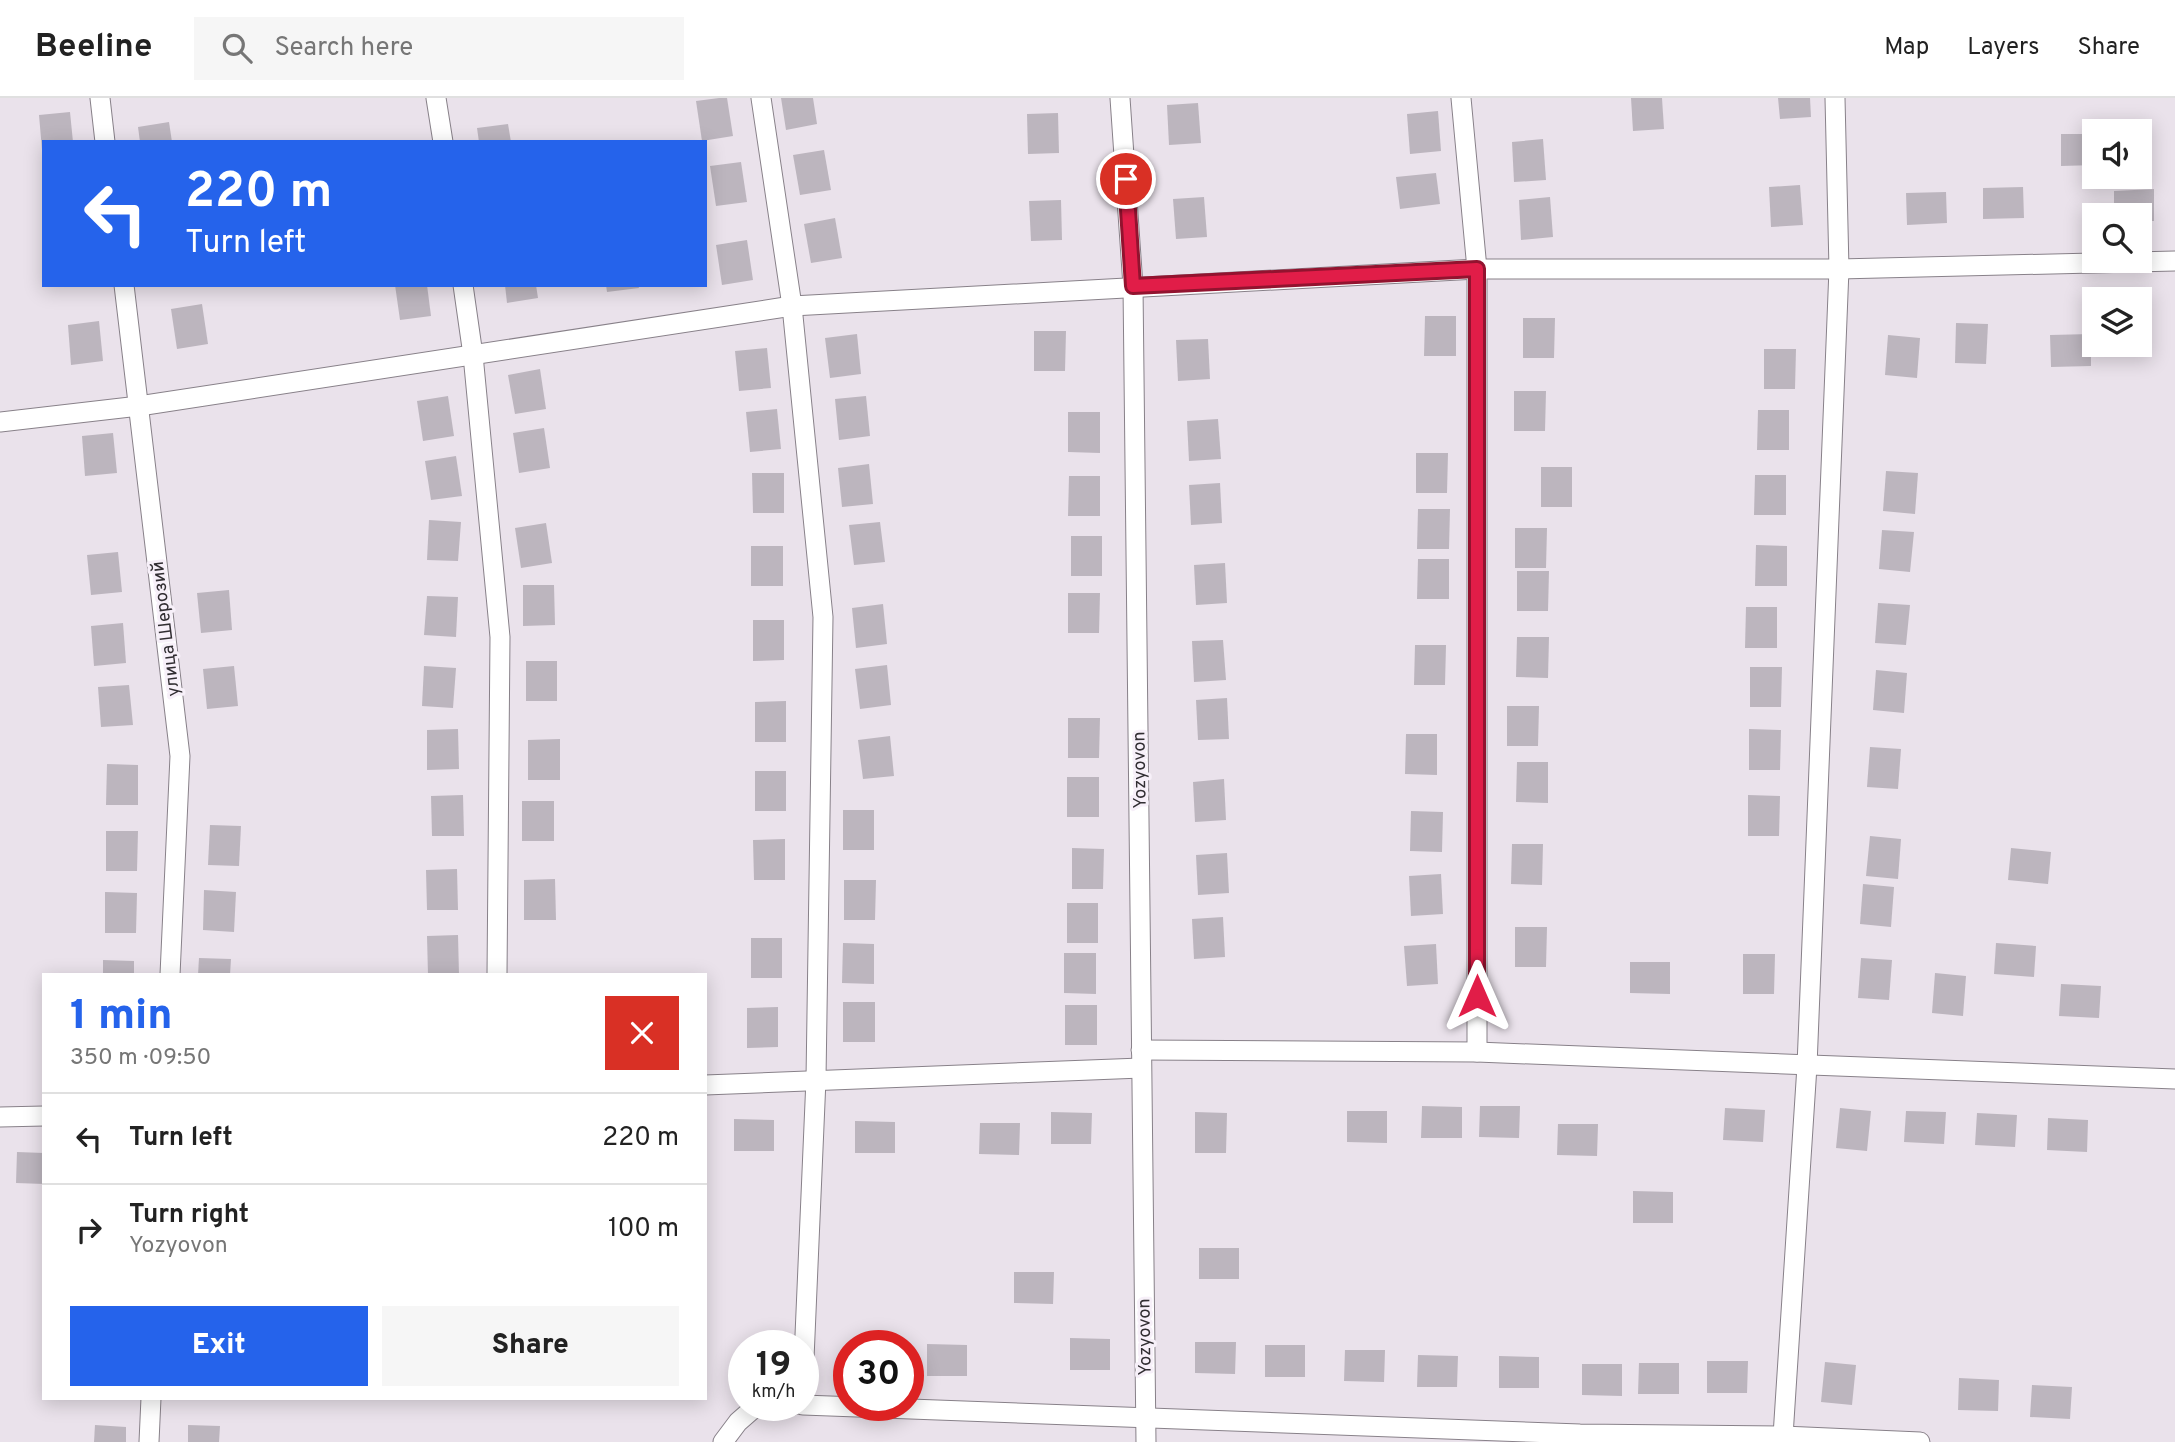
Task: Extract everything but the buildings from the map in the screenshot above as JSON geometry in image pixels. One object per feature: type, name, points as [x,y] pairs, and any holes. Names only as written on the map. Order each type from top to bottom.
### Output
[{"type":"street","points":[[100,98],[105,140]]},
{"type":"street","points":[[436,98],[443,140]]},
{"type":"street","points":[[761,98],[792,306],[823,617],[816,1079],[805,1330]]},
{"type":"street","name":"Yozyovon","points":[[1120,98],[1133,286],[1146,1442]]},
{"type":"street","points":[[1461,98],[1477,269],[1477,1052]]},
{"type":"street","points":[[1783,1436],[1807,1066],[1839,268],[1835,98]]},
{"type":"street","points":[[0,422],[139,406],[792,306],[1477,269],[1839,268],[2175,261]]},
{"type":"street","name":"улица Шерозий","points":[[124,287],[180,756],[170,973]]},
{"type":"street","points":[[463,287],[473,355],[500,637],[497,973]]},
{"type":"street","points":[[707,1085],[1141,1059],[1477,1052],[2175,1079]]},
{"type":"street","points":[[0,1117],[42,1116]]},
{"type":"street","points":[[149,1442],[151,1400]]},
{"type":"street","points":[[819,1406],[1145,1417],[1580,1438],[1783,1436],[1920,1442]]},
{"type":"street","points":[[723,1442],[739,1421]]},
{"type":"route","points":[[1126,179],[1133,286],[1477,269],[1477,996]]}]
